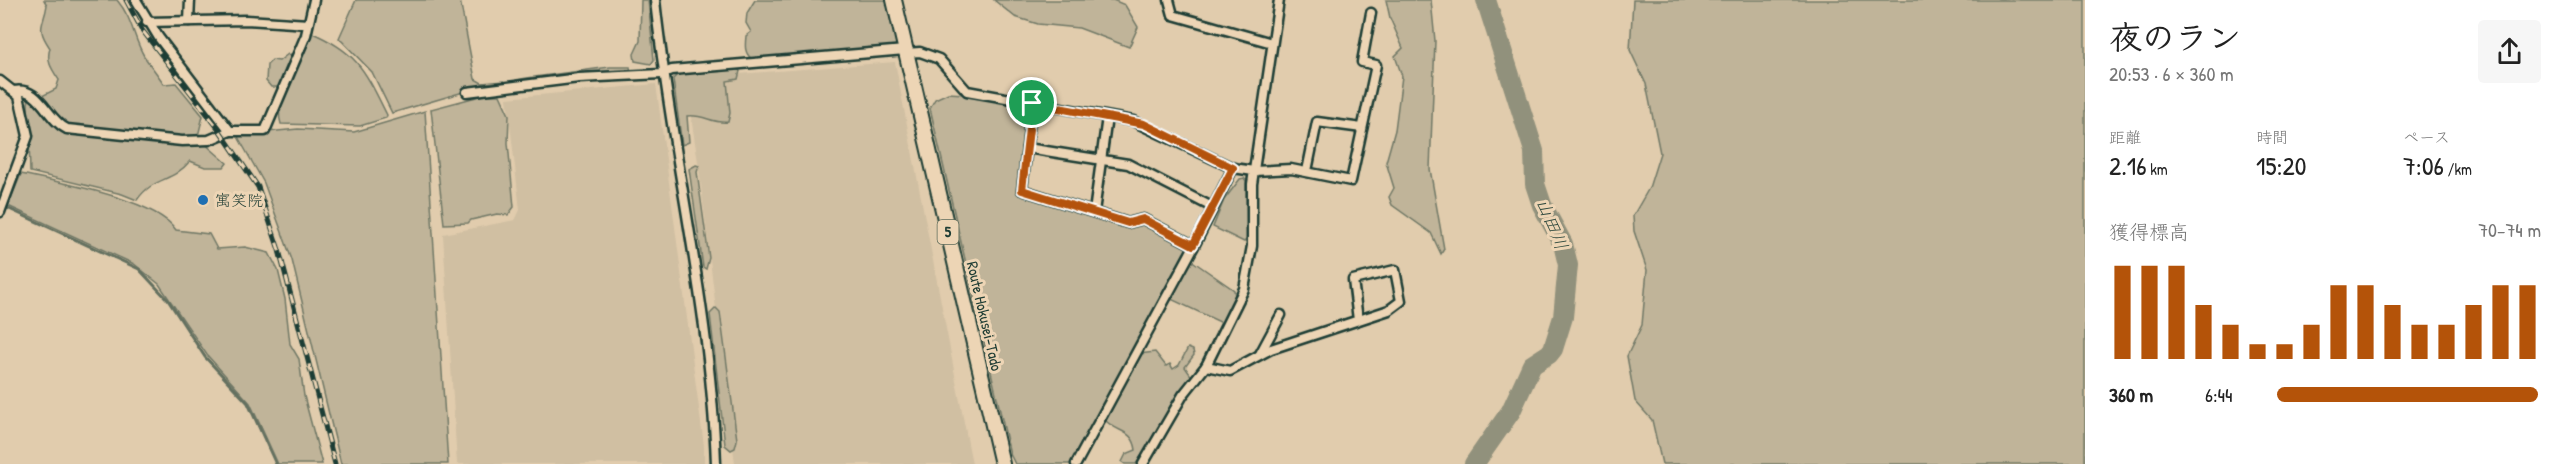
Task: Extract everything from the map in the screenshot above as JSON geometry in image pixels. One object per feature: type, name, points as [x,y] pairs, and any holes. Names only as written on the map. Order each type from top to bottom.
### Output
[{"type":"main road","name":"Route Hokusei-Tado","points":[[894,0],[1002,464]]},
{"type":"street","points":[[136,0],[147,22],[230,131]]},
{"type":"street","points":[[189,21],[190,0]]},
{"type":"street","points":[[14,91],[22,89],[30,93],[54,121],[67,129],[182,141],[209,140],[230,131],[265,130],[308,24],[314,0]]},
{"type":"street","points":[[655,0],[663,74],[699,285],[714,407],[716,464]]},
{"type":"street","points":[[1169,0],[1173,15],[1272,43]]},
{"type":"street","points":[[1143,464],[1175,413],[1179,401],[1206,366],[1244,289],[1251,257],[1254,171],[1279,0]]},
{"type":"street","points":[[467,92],[579,78],[663,74],[672,70],[905,51],[920,52],[933,55],[967,91],[1144,124],[1233,168],[1254,171],[1280,168],[1307,171],[1351,181],[1376,65],[1362,62],[1371,13]]},
{"type":"street","points":[[147,22],[285,21],[308,24]]},
{"type":"street","points":[[0,81],[14,91],[21,102],[28,136],[2,207]]},
{"type":"street","points":[[1032,103],[1022,190],[1128,223],[1143,219],[1193,245]]},
{"type":"street","points":[[1094,212],[1107,117]]},
{"type":"street","points":[[1307,171],[1317,122],[1362,128]]},
{"type":"street","points":[[1027,148],[1128,164],[1212,207]]},
{"type":"street","points":[[1076,464],[1233,168]]},
{"type":"street","points":[[1206,366],[1230,371],[1259,356],[1389,310],[1401,301],[1395,270],[1353,280],[1358,320]]},
{"type":"street","points":[[1259,356],[1281,315]]},
{"type":"shaded area","points":[[44,0],[117,0],[130,21],[144,56],[164,84],[176,83],[203,116],[198,136],[193,139],[68,127],[58,122],[40,97],[56,89],[59,80],[50,64],[50,48],[42,30],[47,5]]},
{"type":"shaded area","points":[[356,0],[460,0],[475,79],[482,83],[503,81],[502,85],[470,90],[392,113],[372,72],[339,38]]},
{"type":"shaded area","points":[[641,0],[648,0],[654,60],[651,64],[635,61],[634,54],[640,41]]},
{"type":"shaded area","points":[[755,0],[886,0],[898,46],[752,59],[746,49],[746,36],[751,32],[746,23],[747,13]]},
{"type":"shaded area","points":[[994,0],[1113,0],[1125,5],[1138,27],[1129,47],[1079,28],[1038,24],[1015,17]]},
{"type":"shaded area","points":[[1386,0],[1431,0],[1435,41],[1430,169],[1444,249],[1441,254],[1431,233],[1392,205],[1389,197],[1394,188],[1386,162],[1395,130],[1402,76],[1395,56],[1403,48],[1390,18]]},
{"type":"shaded area","points":[[1633,0],[2085,0],[2085,464],[1662,464],[1652,420],[1635,401],[1627,356],[1642,325],[1647,270],[1634,231],[1633,216],[1649,188],[1660,153],[1646,84],[1630,50]]},
{"type":"shaded area","points":[[310,32],[339,47],[358,64],[372,86],[387,115],[386,118],[360,126],[281,124],[279,114],[281,103]]},
{"type":"shaded area","points":[[288,54],[291,58],[278,87],[271,87],[266,81],[267,65],[272,60],[279,61]]},
{"type":"shaded area","points":[[895,62],[972,464],[735,464],[698,162],[685,78]]},
{"type":"shaded area","points":[[610,67],[630,67],[631,72],[580,74],[516,83],[516,80],[527,78]]},
{"type":"shaded area","points":[[736,68],[740,71],[738,79],[727,81],[730,113],[728,122],[687,116],[689,142],[682,145],[673,79],[679,73]]},
{"type":"shaded area","points":[[656,84],[704,446],[704,464],[457,464],[443,234],[515,220],[520,210],[507,98]]},
{"type":"shaded area","points":[[948,93],[1025,106],[1028,110],[1019,192],[1144,223],[1190,247],[1072,464],[1015,464],[1010,454],[930,108],[935,99]]},
{"type":"shaded area","points":[[484,95],[500,95],[509,115],[508,143],[514,207],[508,215],[497,214],[471,220],[468,223],[444,224],[431,109]]},
{"type":"shaded area","points":[[34,98],[53,124],[64,131],[204,143],[227,163],[224,167],[205,167],[190,161],[176,173],[150,187],[137,200],[122,194],[30,172],[28,103],[29,99]]},
{"type":"shaded area","points":[[425,111],[448,464],[341,464],[292,260],[264,183],[237,135],[298,129],[354,132]]},
{"type":"shaded area","points":[[696,165],[699,166],[697,172],[709,258],[706,269],[703,267],[689,169]]},
{"type":"shaded area","points":[[21,174],[104,193],[148,209],[165,219],[176,230],[209,234],[217,249],[245,247],[269,253],[278,270],[285,299],[290,344],[299,359],[304,396],[322,464],[278,464],[250,403],[207,355],[159,284],[134,264],[8,206]]},
{"type":"shaded area","points":[[1244,178],[1246,181],[1247,239],[1244,242],[1213,227],[1224,200],[1240,179]]},
{"type":"shaded area","points":[[1191,260],[1234,290],[1235,296],[1222,323],[1171,299]]},
{"type":"shaded area","points":[[716,308],[720,312],[737,440],[735,448],[731,450],[725,445],[710,314]]},
{"type":"shaded area","points":[[1188,348],[1193,350],[1194,355],[1185,367],[1192,377],[1180,391],[1165,422],[1136,464],[1125,464],[1122,462],[1126,454],[1136,450],[1132,438],[1105,420],[1139,354],[1155,352],[1166,366],[1170,364],[1173,369],[1179,365]]},
{"type":"waterway","name":"山田川","points":[[1474,464],[1511,411],[1532,365],[1553,349],[1563,317],[1568,265],[1563,244],[1542,205],[1535,184],[1534,151],[1486,0]]},
{"type":"waterway","points":[[5,207],[139,269],[168,300],[205,357],[248,403],[276,464]]},
{"type":"railway","points":[[126,0],[142,30],[218,128],[258,187],[279,250],[335,464]]},
{"type":"place","name":"寓笑院","points":[[203,200]]},
{"type":"route","points":[[1032,103],[1144,124],[1233,168],[1193,245],[1143,219],[1128,223],[1022,190],[1032,103]]}]
